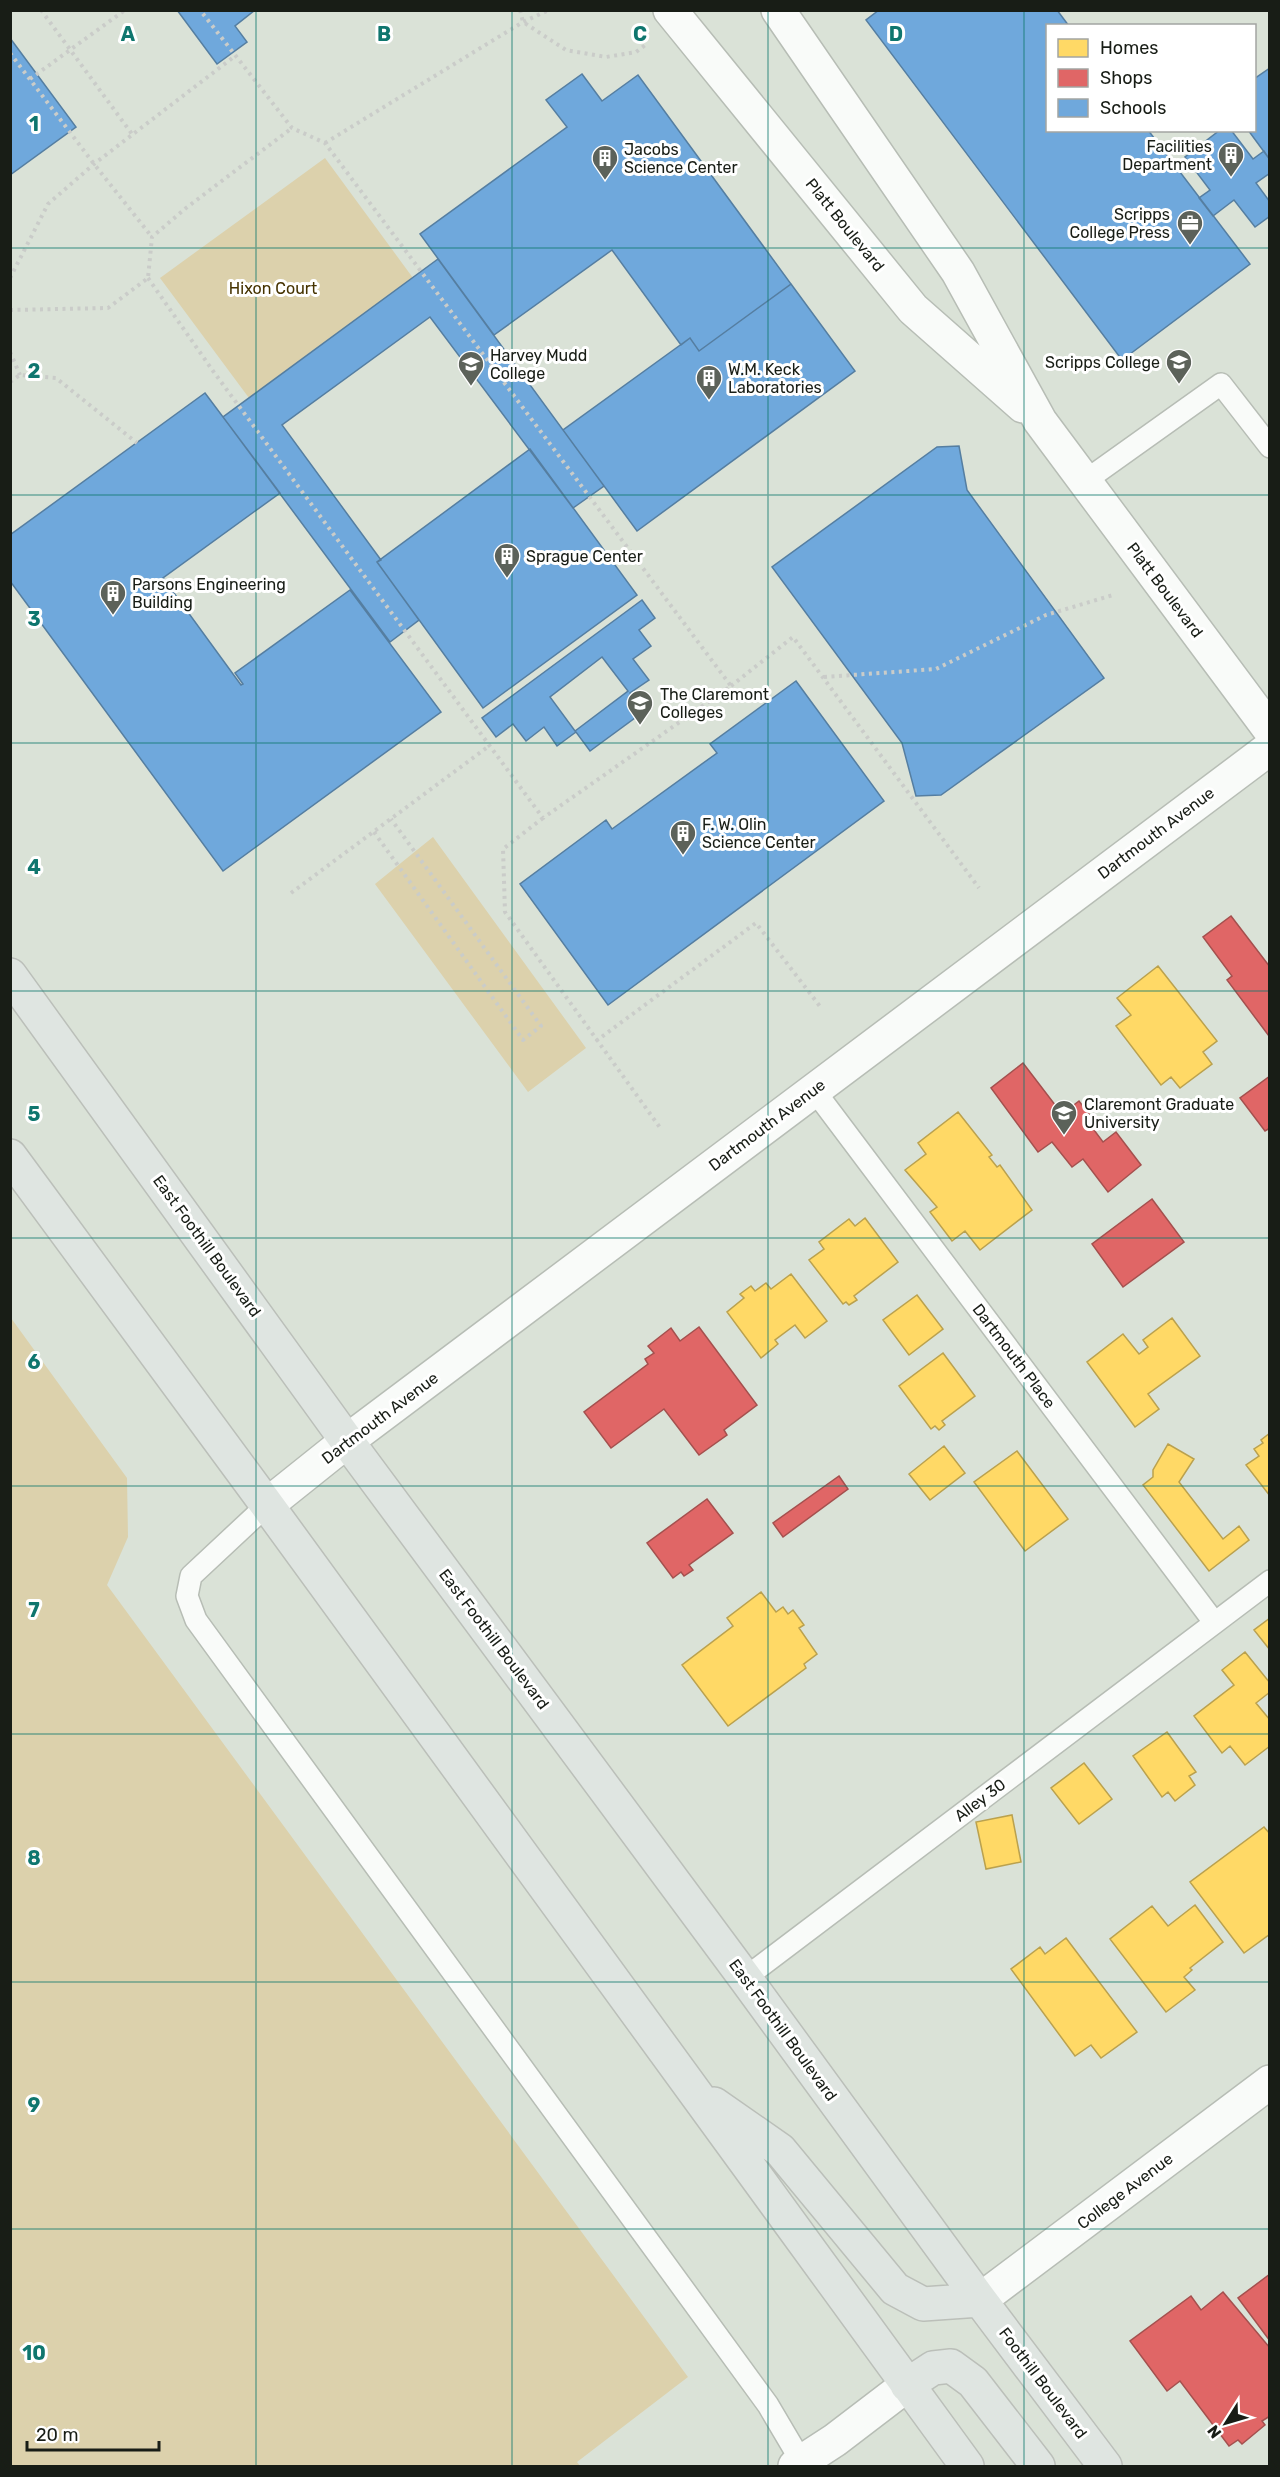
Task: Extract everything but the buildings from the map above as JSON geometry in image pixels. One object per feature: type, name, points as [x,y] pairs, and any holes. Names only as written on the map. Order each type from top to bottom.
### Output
[{"type":"main road","name":"East Foothill Boulevard","points":[[10,975],[347,1441],[745,1978],[980,2300]]},
{"type":"main road","points":[[10,1156],[967,2466]]},
{"type":"main road","points":[[694,2091],[780,2150],[895,2289],[923,2304],[980,2300]]},
{"type":"main road","name":"Foothill Boulevard","points":[[980,2300],[1105,2466]]},
{"type":"main road","points":[[907,2385],[933,2368],[951,2366],[973,2382],[1038,2466]]},
{"type":"street","name":"Platt Boulevard","points":[[670,10],[913,309],[1040,421]]},
{"type":"street","name":"Platt Boulevard","points":[[777,10],[958,272],[1040,421],[1269,730]]},
{"type":"street","name":"Dartmouth Avenue","points":[[267,1505],[347,1441],[410,1396],[1269,748]]},
{"type":"street","name":"College Avenue","points":[[980,2300],[1269,2082]]},
{"type":"street","points":[[800,2465],[907,2385]]},
{"type":"lane","points":[[1085,481],[1221,384],[1269,447]]},
{"type":"lane","name":"Dartmouth Place","points":[[814,1090],[1214,1622]]},
{"type":"lane","points":[[267,1505],[191,1576],[187,1596],[196,1620],[768,2405],[800,2465]]},
{"type":"lane","name":"Alley 30","points":[[745,1978],[1269,1581]]},
{"type":"path","points":[[41,10],[132,134]]},
{"type":"path","points":[[30,79],[125,10]]},
{"type":"path","points":[[200,10],[292,128],[325,143],[730,686]]},
{"type":"path","points":[[520,10],[523,22],[566,50],[606,57],[636,52],[651,40]]},
{"type":"path","points":[[325,143],[523,22],[549,10]]},
{"type":"path","points":[[10,53],[152,237]]},
{"type":"path","points":[[10,278],[48,204],[94,164],[235,56]]},
{"type":"path","points":[[292,128],[186,208],[152,237],[148,278],[213,371],[543,818]]},
{"type":"path","points":[[10,310],[108,308],[148,278]]},
{"type":"path","points":[[10,352],[20,375]]},
{"type":"path","points":[[10,382],[20,375],[56,378],[137,443]]},
{"type":"path","points":[[823,677],[936,669],[1046,615],[1113,595]]},
{"type":"path","points":[[661,1129],[505,912],[503,849],[543,818],[730,686],[793,637],[979,888]]},
{"type":"path","points":[[291,893],[489,746]]},
{"type":"path","points":[[374,832],[523,1040],[542,1026],[391,819]]},
{"type":"path","points":[[596,1041],[756,923],[822,1009]]},
{"type":"green space","name":"Hixon Court","points":[[325,158],[413,278],[249,398],[160,278]]},
{"type":"green space","points":[[433,837],[586,1048],[528,1092],[375,884]]},
{"type":"green space","points":[[11,1318],[127,1478],[128,1537],[107,1585],[688,2377],[577,2462],[580,2466],[11,2466]]},
{"type":"place","name":"Facilities Department","points":[[1231,178]]},
{"type":"place","name":"Jacobs Science Center","points":[[605,181]]},
{"type":"place","name":"Scripps College Press","points":[[1190,246]]},
{"type":"place","name":"Scripps College","points":[[1179,385]]},
{"type":"place","name":"Harvey Mudd College","points":[[471,387]]},
{"type":"place","name":"W.M. Keck Laboratories","points":[[709,401]]},
{"type":"place","name":"Sprague Center","points":[[507,579]]},
{"type":"place","name":"Parsons Engineering Building","points":[[113,616]]},
{"type":"place","name":"The Claremont Colleges","points":[[640,726]]},
{"type":"place","name":"F. W. Olin Science Center","points":[[683,856]]},
{"type":"place","name":"Claremont Graduate University","points":[[1064,1136]]}]
